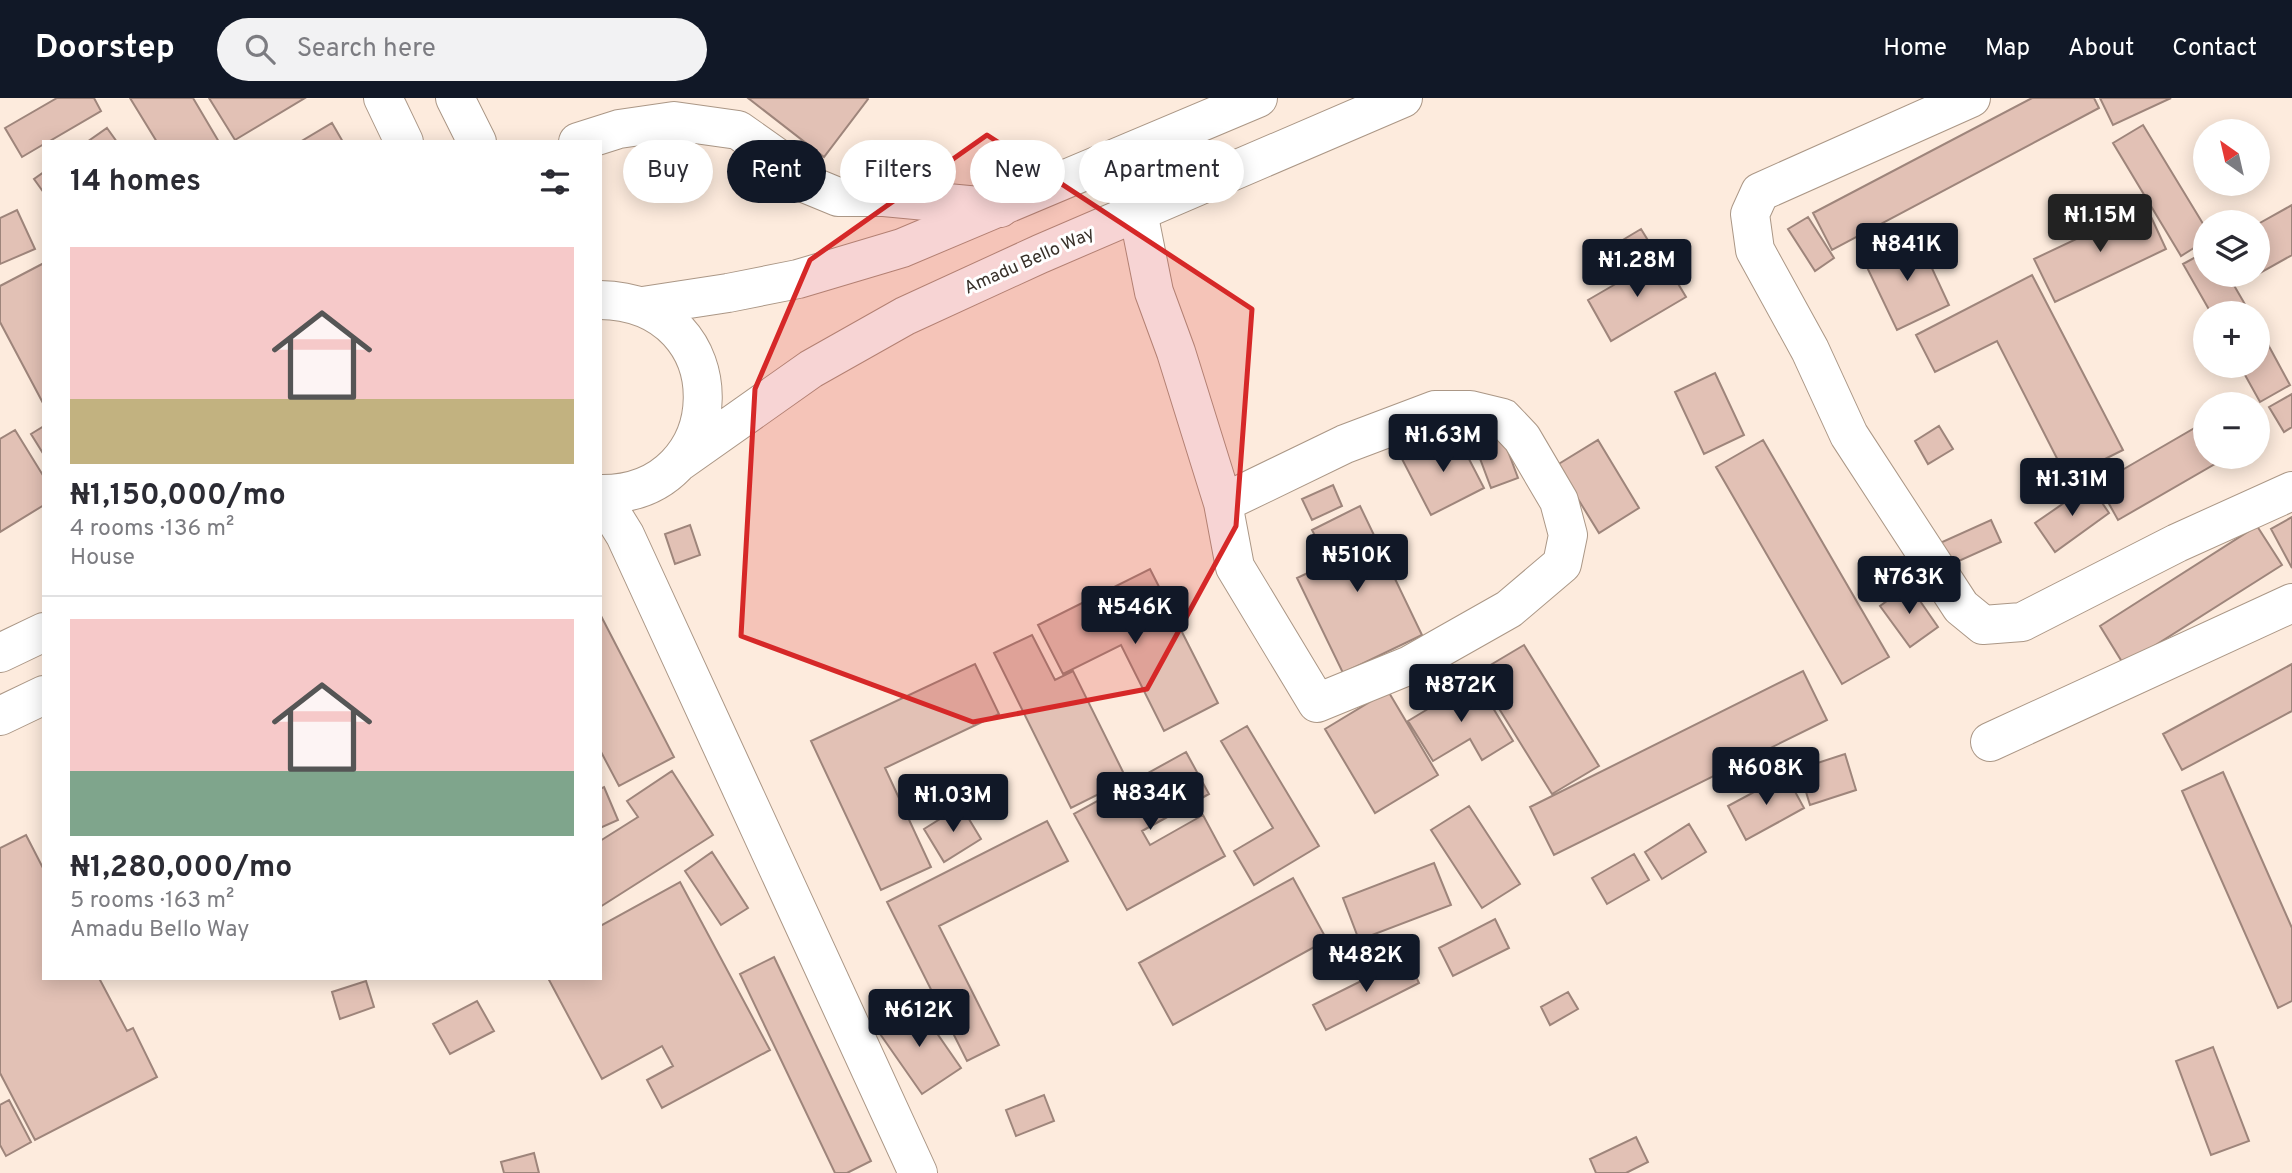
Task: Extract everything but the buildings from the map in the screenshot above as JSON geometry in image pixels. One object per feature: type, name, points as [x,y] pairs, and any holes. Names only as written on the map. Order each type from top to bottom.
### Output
[{"type":"main road","points":[[383,98],[403,140]]},
{"type":"main road","points":[[455,98],[476,140]]},
{"type":"main road","points":[[1160,140],[1258,98]]},
{"type":"main road","name":"Amadu Bello Way","points":[[669,471],[811,369],[905,316],[1040,254],[1403,98]]},
{"type":"main road","points":[[1970,98],[1760,192],[1750,214],[1755,250],[1810,349],[1849,435],[1961,607],[1983,625],[2022,622],[2177,543],[2292,491]]},
{"type":"main road","points":[[584,140],[619,129],[674,121],[738,130],[779,159],[804,183],[838,197],[884,197],[1000,208]]},
{"type":"main road","points":[[616,298],[728,293],[798,279],[902,248],[1079,174]]},
{"type":"main road","points":[[1135,203],[1154,292],[1176,352],[1223,503],[1235,566],[1317,703],[1410,665],[1509,609],[1562,564],[1569,535],[1559,501],[1522,438],[1503,418],[1470,410],[1436,410],[1345,444],[1223,503]]},
{"type":"main road","points":[[616,298],[663,318],[680,334],[694,353],[704,398],[701,422],[691,444],[646,497],[637,526],[638,565]]},
{"type":"main road","points":[[602,494],[639,489],[669,471]]},
{"type":"main road","points":[[602,502],[625,535],[918,1173]]},
{"type":"main road","points":[[1990,742],[2292,603]]},
{"type":"main road","points":[[0,653],[42,633]]},
{"type":"main road","points":[[0,716],[42,696]]},
{"type":"highlighted area","points":[[987,135],[1252,309],[1236,526],[1147,689],[973,722],[741,636],[755,389],[810,260]]}]
